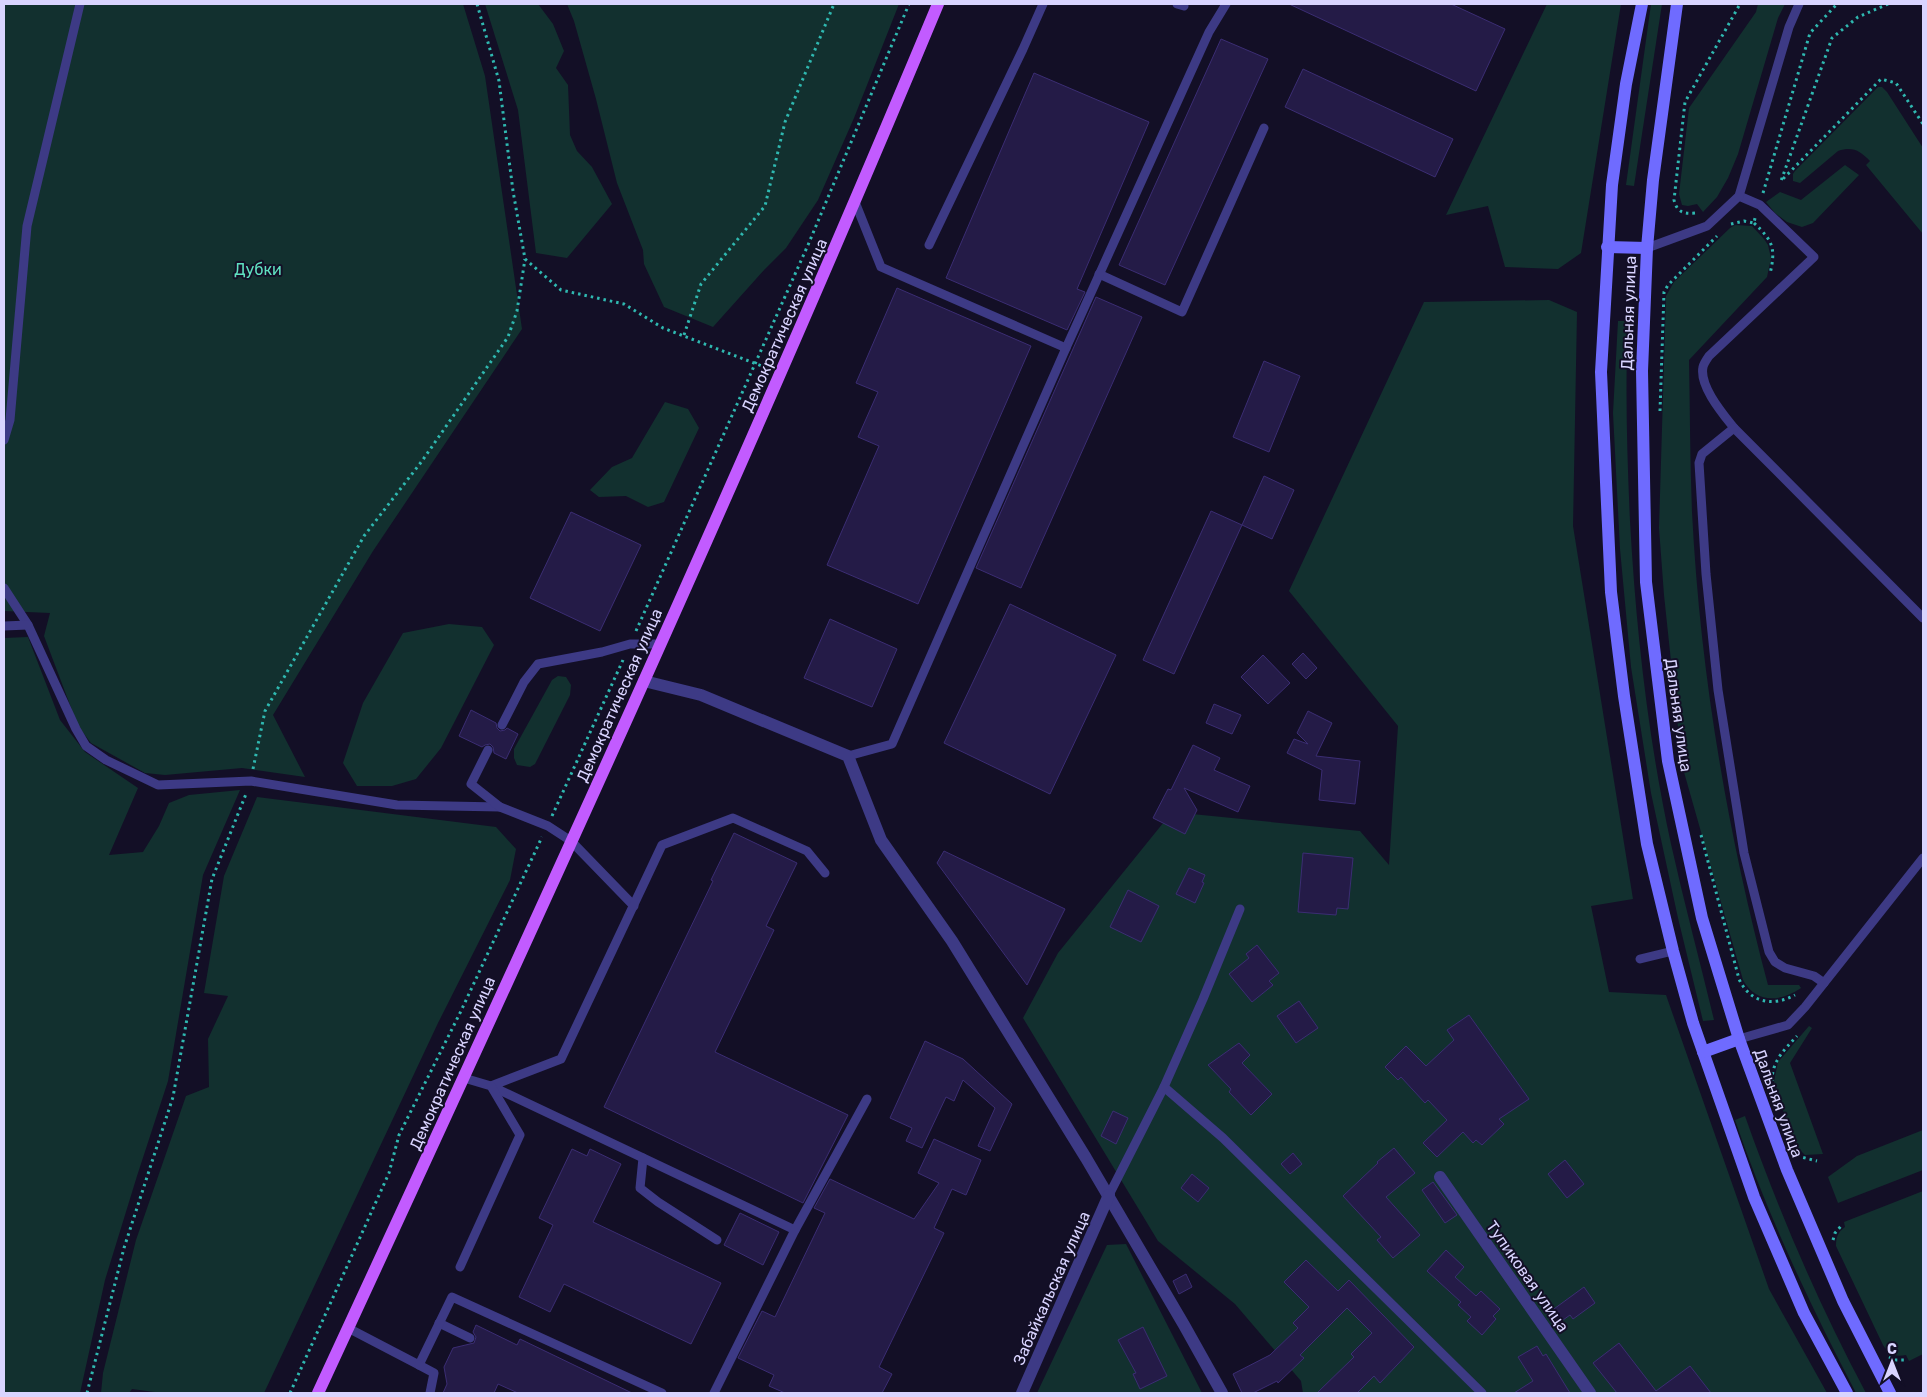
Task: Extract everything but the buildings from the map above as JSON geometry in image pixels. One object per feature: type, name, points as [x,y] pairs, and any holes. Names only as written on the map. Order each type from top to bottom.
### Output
[{"type":"main road","name":"Демократическая улица","points":[[318,1393],[464,1078],[782,374],[938,4]]},
{"type":"main road","name":"Дальняя улица","points":[[1642,4],[1626,84],[1612,185],[1601,372],[1611,592],[1624,696],[1647,844],[1672,951],[1693,1023],[1754,1197],[1804,1313],[1847,1393]]},
{"type":"main road","name":"Дальняя улица","points":[[1677,4],[1653,180],[1647,248],[1642,371],[1646,582],[1668,761],[1702,918],[1739,1039],[1787,1170],[1843,1301],[1890,1393]]},
{"type":"main road","points":[[1607,247],[1647,248]]},
{"type":"main road","points":[[1703,1052],[1739,1039]]},
{"type":"street","points":[[644,681],[701,695],[848,756],[881,840],[952,941],[1109,1195],[1222,1393]]},
{"type":"street","name":"Тупиковая улица","points":[[1440,1177],[1590,1393]]},
{"type":"street","name":"Забайкальская улица","points":[[1022,1393],[1109,1195]]},
{"type":"lane","points":[[4,440],[10,420],[27,226],[80,4]]},
{"type":"lane","points":[[929,245],[1043,4]]},
{"type":"lane","points":[[848,756],[892,744],[1099,274],[1209,32],[1226,4]]},
{"type":"lane","points":[[1647,248],[1707,226],[1739,196],[1789,27],[1799,4]]},
{"type":"lane","points":[[1099,274],[1182,312],[1264,128]]},
{"type":"lane","points":[[1739,196],[1760,205],[1814,258],[1709,356],[1703,366],[1704,379],[1718,409],[1734,428],[1923,618]]},
{"type":"lane","points":[[856,202],[881,267],[1066,348]]},
{"type":"lane","points":[[1734,428],[1702,454],[1699,463],[1706,574],[1718,690],[1744,853],[1769,952],[1775,962],[1785,968],[1814,976],[1824,983]]},
{"type":"lane","points":[[4,588],[28,625],[76,729],[86,746],[106,760],[158,785],[251,781],[397,805],[500,807]]},
{"type":"lane","points":[[4,626],[28,625]]},
{"type":"lane","points":[[502,725],[524,682],[538,664],[602,652],[630,644],[660,644]]},
{"type":"lane","points":[[488,750],[471,784],[500,807],[548,826],[571,841],[634,906]]},
{"type":"lane","points":[[491,1086],[561,1059],[662,845],[733,818],[807,851],[825,873]]},
{"type":"lane","points":[[1739,1039],[1788,1025],[1824,983],[1923,858]]},
{"type":"lane","points":[[1109,1195],[1164,1087],[1203,1000],[1240,909]]},
{"type":"lane","points":[[1640,960],[1672,951]]},
{"type":"lane","points":[[464,1078],[491,1086],[795,1230]]},
{"type":"lane","points":[[460,1266],[520,1134],[491,1086]]},
{"type":"lane","points":[[1164,1087],[1222,1138],[1482,1393]]},
{"type":"lane","points":[[714,1393],[795,1230],[868,1099]]},
{"type":"lane","points":[[643,1158],[640,1188],[658,1202],[717,1240]]},
{"type":"lane","points":[[419,1365],[452,1297],[643,1389],[662,1393]]},
{"type":"lane","points":[[439,1323],[470,1338]]},
{"type":"lane","points":[[348,1328],[434,1373],[430,1393]]},
{"type":"path","points":[[87,1393],[124,1248],[173,1097],[212,879],[251,781],[265,711],[364,536],[422,461],[508,338],[518,311],[525,259],[513,192],[499,81],[477,4]]},
{"type":"path","points":[[684,336],[701,284],[764,206],[785,122],[834,4]]},
{"type":"path","points":[[290,1393],[389,1173],[399,1134],[461,1011],[548,826],[756,364],[909,4]]},
{"type":"path","points":[[1695,213],[1682,213],[1676,208],[1674,200],[1685,102],[1740,4]]},
{"type":"path","points":[[1765,185],[1810,33],[1837,4]]},
{"type":"path","points":[[1888,4],[1858,17],[1832,38],[1781,181],[1881,79],[1896,83],[1923,124]]},
{"type":"path","points":[[1754,223],[1769,238],[1773,248],[1774,255],[1770,274]]},
{"type":"path","points":[[1660,415],[1664,292],[1668,285],[1717,237]]},
{"type":"path","points":[[525,259],[561,290],[624,304],[663,328],[782,374]]},
{"type":"path","points":[[1700,829],[1739,978],[1744,988],[1752,995],[1764,1001],[1784,1001],[1795,995]]},
{"type":"path","points":[[1772,1086],[1774,1065],[1780,1053],[1801,1032]]},
{"type":"path","points":[[1796,1152],[1801,1157],[1817,1160]]},
{"type":"green space","name":"Дубки","points":[[4,4],[463,4],[485,76],[522,329],[373,551],[273,715],[305,777],[242,768],[165,775],[145,773],[91,743],[78,726],[44,636],[50,613],[4,611]]},
{"type":"green space","points":[[485,4],[538,4],[553,24],[564,51],[556,68],[568,85],[570,135],[577,151],[592,167],[612,204],[567,258],[536,253],[518,110]]},
{"type":"green space","points":[[567,4],[899,4],[854,118],[818,200],[786,248],[713,327],[664,307],[644,264],[643,250],[617,183],[596,99],[574,21]]},
{"type":"green space","points":[[1547,4],[1621,4],[1581,253],[1558,269],[1505,267],[1488,206],[1446,215]]},
{"type":"green space","points":[[1651,4],[1662,4],[1634,186],[1626,185]]},
{"type":"green space","points":[[1758,4],[1785,4],[1778,18],[1738,154],[1728,178],[1717,197],[1703,212],[1697,204],[1682,205],[1679,194],[1689,108],[1756,12]]},
{"type":"green space","points":[[1878,87],[1882,87],[1887,92],[1923,148],[1923,234],[1866,165],[1870,161],[1856,150],[1838,151],[1800,183],[1793,181],[1795,171]]},
{"type":"green space","points":[[1845,165],[1859,175],[1813,223],[1802,227],[1787,222],[1775,213],[1766,202],[1780,192],[1801,200]]},
{"type":"green space","points":[[1735,225],[1752,226],[1768,245],[1771,258],[1767,277],[1689,360],[1692,512],[1701,631],[1709,691],[1728,810],[1753,927],[1768,985],[1799,985],[1801,988],[1793,993],[1777,998],[1762,997],[1748,988],[1743,980],[1682,765],[1659,528],[1666,296],[1674,282]]},
{"type":"green space","points":[[1549,300],[1577,312],[1573,526],[1633,899],[1591,906],[1609,992],[1666,995],[1769,1289],[1827,1393],[1303,1393],[1301,1381],[1235,1304],[1158,1241],[1023,1018],[1058,953],[1172,812],[1360,831],[1389,865],[1398,726],[1289,591],[1424,302]]},
{"type":"green space","points":[[1618,321],[1628,321],[1627,421],[1630,521],[1644,684],[1671,844],[1714,1020],[1703,1021],[1678,918],[1651,793],[1631,667],[1620,549],[1613,413]]},
{"type":"green space","points":[[665,402],[688,409],[699,428],[664,502],[648,507],[626,496],[599,497],[590,490],[612,467],[632,458]]},
{"type":"green space","points":[[449,624],[482,627],[494,645],[441,748],[416,779],[392,786],[357,786],[343,763],[363,703],[403,633]]},
{"type":"green space","points":[[28,637],[60,720],[85,752],[138,788],[109,855],[143,852],[159,826],[169,803],[189,795],[240,790],[203,875],[168,1081],[105,1280],[80,1393],[4,1393],[4,638]]},
{"type":"green space","points":[[558,676],[566,677],[571,685],[570,695],[535,764],[530,767],[517,765],[514,758],[514,749],[552,680]]},
{"type":"green space","points":[[257,797],[496,827],[516,849],[510,880],[438,1023],[264,1393],[162,1393],[132,1389],[129,1393],[101,1393],[103,1373],[136,1240],[186,1096],[209,1087],[208,1039],[228,996],[204,993],[224,876]]},
{"type":"green space","points":[[1809,1026],[1812,1028],[1790,1063],[1823,1154],[1805,1155],[1797,1147],[1776,1092],[1774,1081],[1778,1062]]},
{"type":"green space","points":[[1745,1116],[1800,1257],[1866,1393],[1856,1393],[1806,1293],[1775,1224],[1735,1120]]},
{"type":"green space","points":[[1923,1130],[1923,1170],[1838,1203],[1828,1177],[1857,1156]]},
{"type":"green space","points":[[1923,1191],[1923,1354],[1909,1361],[1906,1355],[1898,1356],[1893,1354],[1883,1345],[1836,1243],[1839,1233],[1845,1227],[1844,1222]]},
{"type":"green space","points":[[1126,1244],[1202,1393],[1037,1393],[1107,1245]]}]
